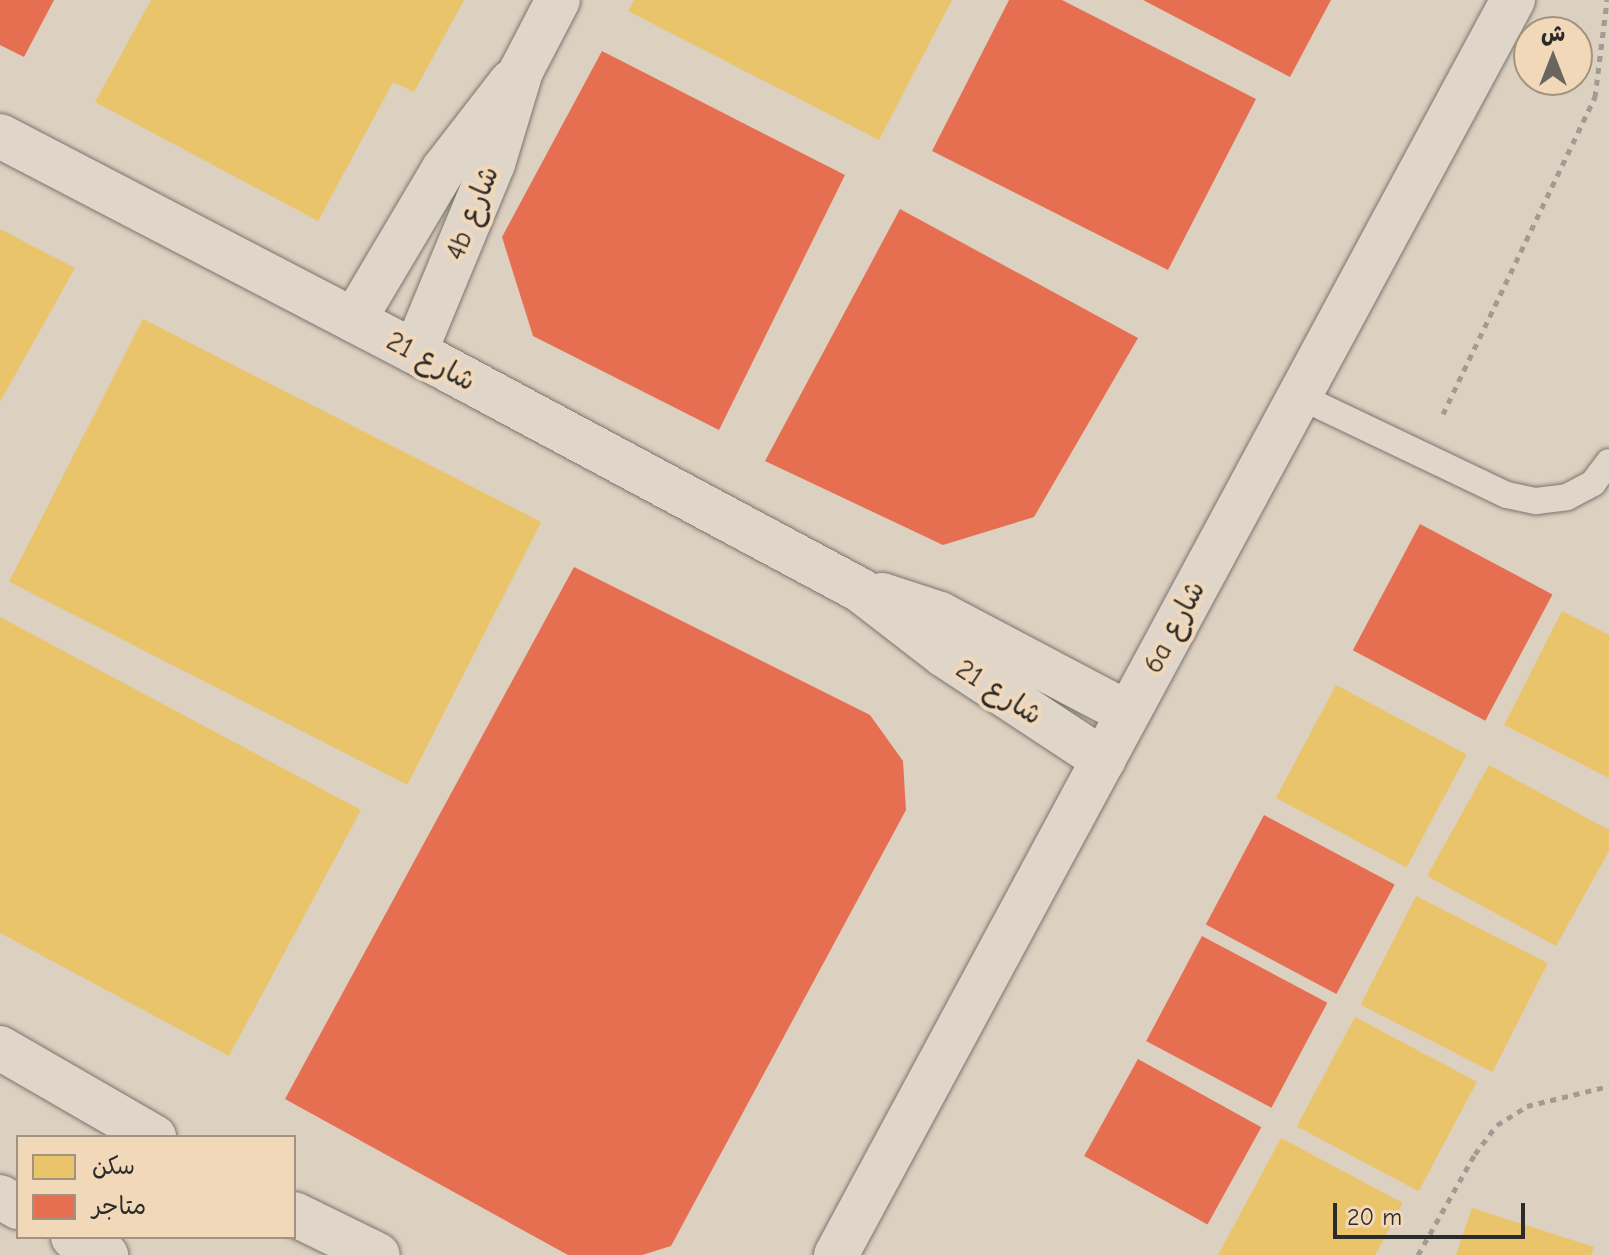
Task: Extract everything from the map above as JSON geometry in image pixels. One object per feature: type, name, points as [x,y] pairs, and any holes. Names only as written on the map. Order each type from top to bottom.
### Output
[{"type":"street","name":"4b شارع","points":[[415,352],[493,164],[521,71],[558,0]]},
{"type":"street","name":"6a شارع","points":[[836,1255],[1513,0]]},
{"type":"street","name":"4b شارع","points":[[354,320],[443,170],[479,119],[521,71]]},
{"type":"street","name":"شارع 21","points":[[0,136],[415,352],[860,590],[944,655],[1103,760]]},
{"type":"street","name":"شارع 21","points":[[860,590],[940,614],[1128,713]]},
{"type":"street","points":[[0,1048],[151,1135]]},
{"type":"street","points":[[296,1215],[378,1255]]},
{"type":"lane","points":[[1299,396],[1507,495],[1536,501],[1567,497],[1593,483],[1609,462]]},
{"type":"path","points":[[1423,454],[1595,97],[1607,0]]},
{"type":"path","points":[[1418,1255],[1475,1154],[1497,1125],[1527,1106],[1609,1086]]},
{"type":"building: سكن","points":[[151,0],[464,0],[414,92],[393,82],[318,221],[95,102]]},
{"type":"building: سكن","points":[[634,0],[952,0],[879,140],[628,11]]},
{"type":"building: سكن","points":[[0,229],[75,268],[0,402]]},
{"type":"building: سكن","points":[[143,319],[541,522],[407,785],[9,582]]},
{"type":"building: سكن","points":[[1562,611],[1609,635],[1609,778],[1504,725]]},
{"type":"building: سكن","points":[[0,617],[361,810],[229,1056],[0,933]]},
{"type":"building: سكن","points":[[1336,685],[1467,754],[1407,867],[1276,798]]},
{"type":"building: سكن","points":[[1489,765],[1609,830],[1609,851],[1556,946],[1427,876]]},
{"type":"building: سكن","points":[[1416,896],[1548,963],[1492,1072],[1361,1005]]},
{"type":"building: سكن","points":[[1355,1017],[1477,1082],[1419,1191],[1297,1126]]},
{"type":"building: سكن","points":[[1281,1138],[1403,1203],[1375,1255],[1218,1255]]},
{"type":"building: سكن","points":[[1472,1208],[1594,1247],[1591,1255],[1456,1255]]},
{"type":"building: متاجر","points":[[0,0],[54,0],[24,57],[0,45]]},
{"type":"building: متاجر","points":[[1009,0],[1062,0],[1256,99],[1168,270],[932,151]]},
{"type":"building: متاجر","points":[[1143,0],[1331,0],[1290,77]]},
{"type":"building: متاجر","points":[[602,51],[845,175],[719,430],[533,336],[502,237]]},
{"type":"building: متاجر","points":[[900,209],[1138,338],[1034,517],[943,545],[765,461]]},
{"type":"building: متاجر","points":[[1420,524],[1552,594],[1485,721],[1353,650]]},
{"type":"building: متاجر","points":[[574,567],[870,715],[903,761],[906,810],[671,1246],[642,1255],[568,1255],[285,1099]]},
{"type":"building: متاجر","points":[[1264,815],[1395,884],[1336,994],[1206,924]]},
{"type":"building: متاجر","points":[[1202,936],[1327,1003],[1272,1108],[1146,1041]]},
{"type":"building: متاجر","points":[[1138,1059],[1261,1127],[1208,1224],[1084,1156]]}]
